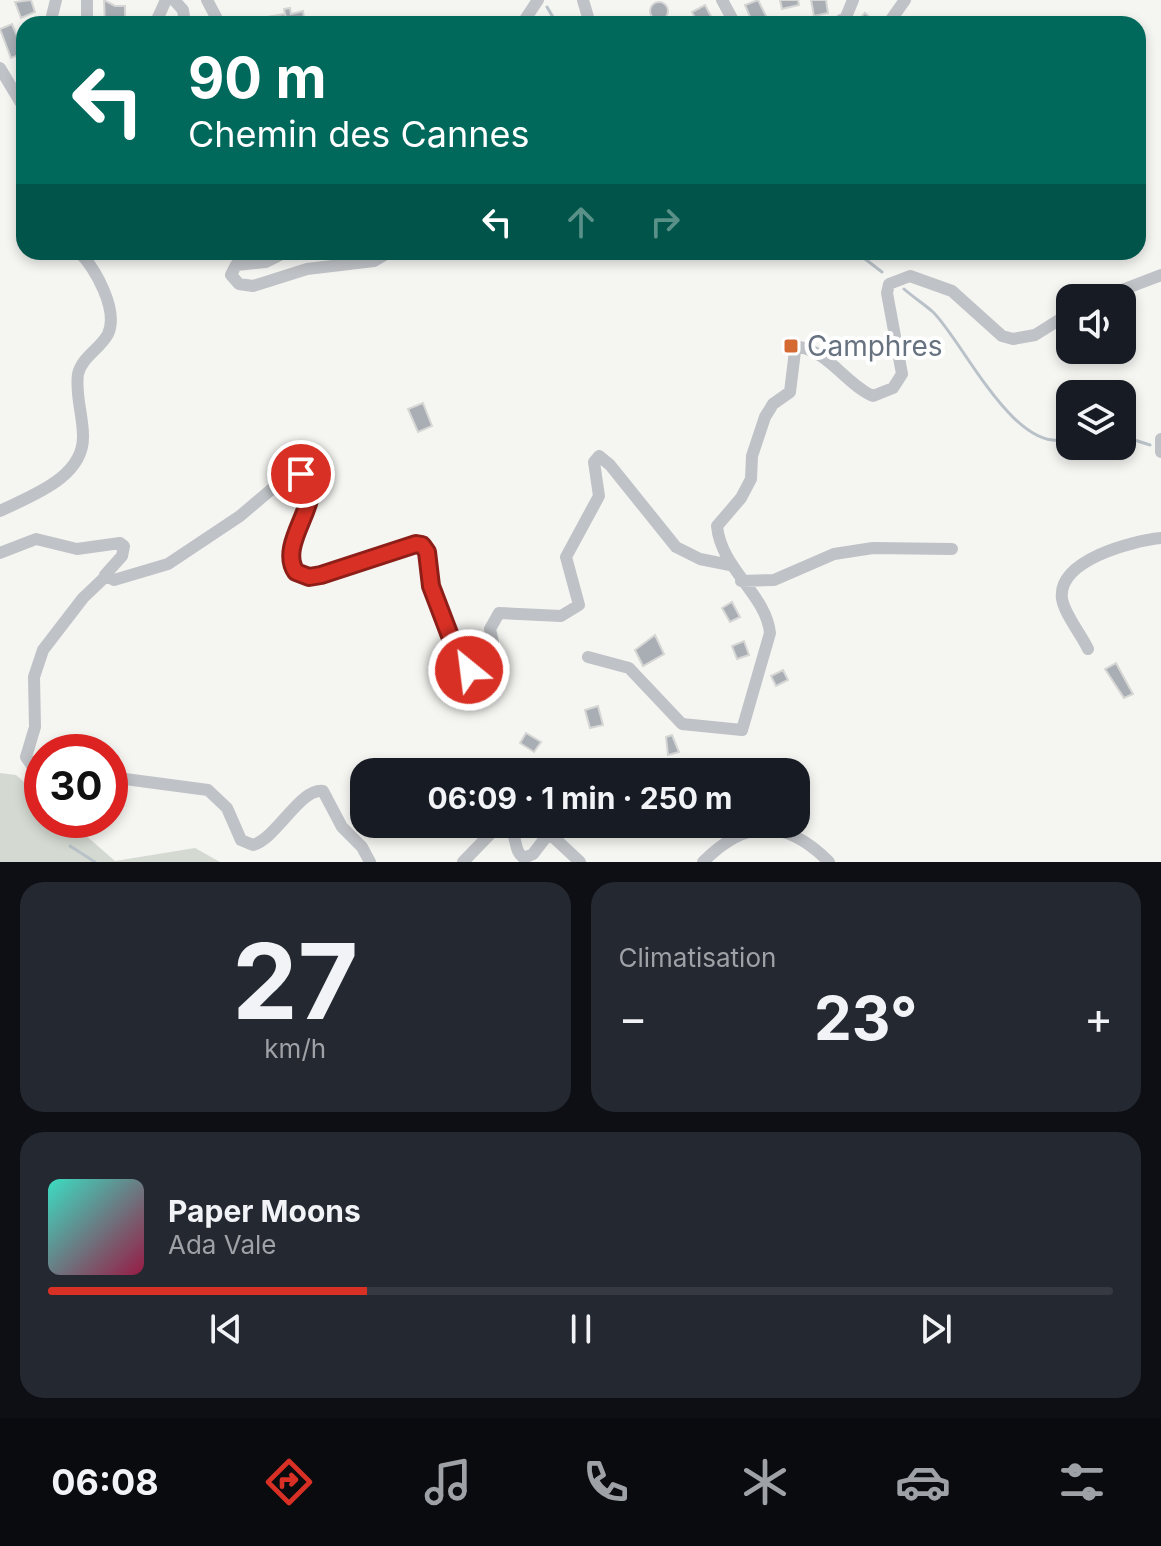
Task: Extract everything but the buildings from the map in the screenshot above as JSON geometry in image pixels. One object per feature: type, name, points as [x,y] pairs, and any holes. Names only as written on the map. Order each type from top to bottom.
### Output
[{"type":"street","points":[[0,68],[5,92]]},
{"type":"street","points":[[0,511],[46,488],[69,470],[82,449],[78,374],[81,364],[108,334],[110,320],[93,269],[86,260]]},
{"type":"street","points":[[270,260],[239,264],[231,269],[231,275],[239,284],[253,286],[307,269],[376,260]]},
{"type":"street","points":[[1136,285],[1161,275]]},
{"type":"street","points":[[588,657],[629,668],[682,724],[742,730],[770,633],[769,621],[730,565],[717,526],[741,498],[751,479],[752,456],[765,417],[773,404],[790,392],[792,357],[799,347],[811,348],[860,391],[873,396],[893,388],[902,374],[887,293],[889,284],[910,276],[952,291],[1002,336],[1013,339],[1035,335],[1056,322]]},
{"type":"street","points":[[1161,439],[1161,452]]},
{"type":"street","points":[[105,577],[114,580],[168,564],[240,516],[282,480],[298,473],[307,477],[311,491],[291,546],[290,558],[296,572],[309,577],[321,575],[416,544],[422,545],[429,561],[431,586],[455,649],[474,674],[495,677],[499,669],[490,629],[499,613],[561,616],[579,605],[566,557],[599,496],[594,462],[599,456],[610,465],[676,547],[700,559],[730,565]]},
{"type":"street","points":[[1088,649],[1062,600],[1063,586],[1069,573],[1083,563],[1140,540],[1161,538]]},
{"type":"street","points":[[0,553],[36,539],[77,549],[111,543],[123,545],[123,553],[105,577],[52,635],[37,664],[35,727],[32,734]]},
{"type":"street","points":[[741,581],[774,580],[834,554],[873,548],[952,549]]},
{"type":"street","points":[[128,779],[208,790],[227,808],[241,840],[253,845],[266,838],[311,793],[323,791],[342,827],[362,847],[370,862]]},
{"type":"street","points":[[463,862],[494,830],[507,827],[514,834],[517,851],[524,858],[533,854],[549,833],[580,862]]},
{"type":"street","points":[[703,862],[738,834],[764,827],[787,833],[829,862]]},
{"type":"shaded area","points":[[0,773],[16,775],[24,782],[24,838],[89,838],[115,861],[195,848],[220,862],[0,862]]},
{"type":"waterway","points":[[547,7],[552,16]]},
{"type":"waterway","points":[[866,260],[882,272]]},
{"type":"waterway","points":[[904,289],[933,312],[992,394],[1011,415],[1030,431],[1050,440],[1056,439]]},
{"type":"waterway","points":[[1136,440],[1150,445]]},
{"type":"waterway","points":[[70,846],[95,862]]},
{"type":"place","name":"Camphres","points":[[791,346]]},
{"type":"route","points":[[301,474],[307,477],[311,491],[291,546],[290,558],[296,572],[309,577],[321,575],[416,544],[422,545],[427,552],[431,586],[437,602],[455,649],[469,670]]}]
